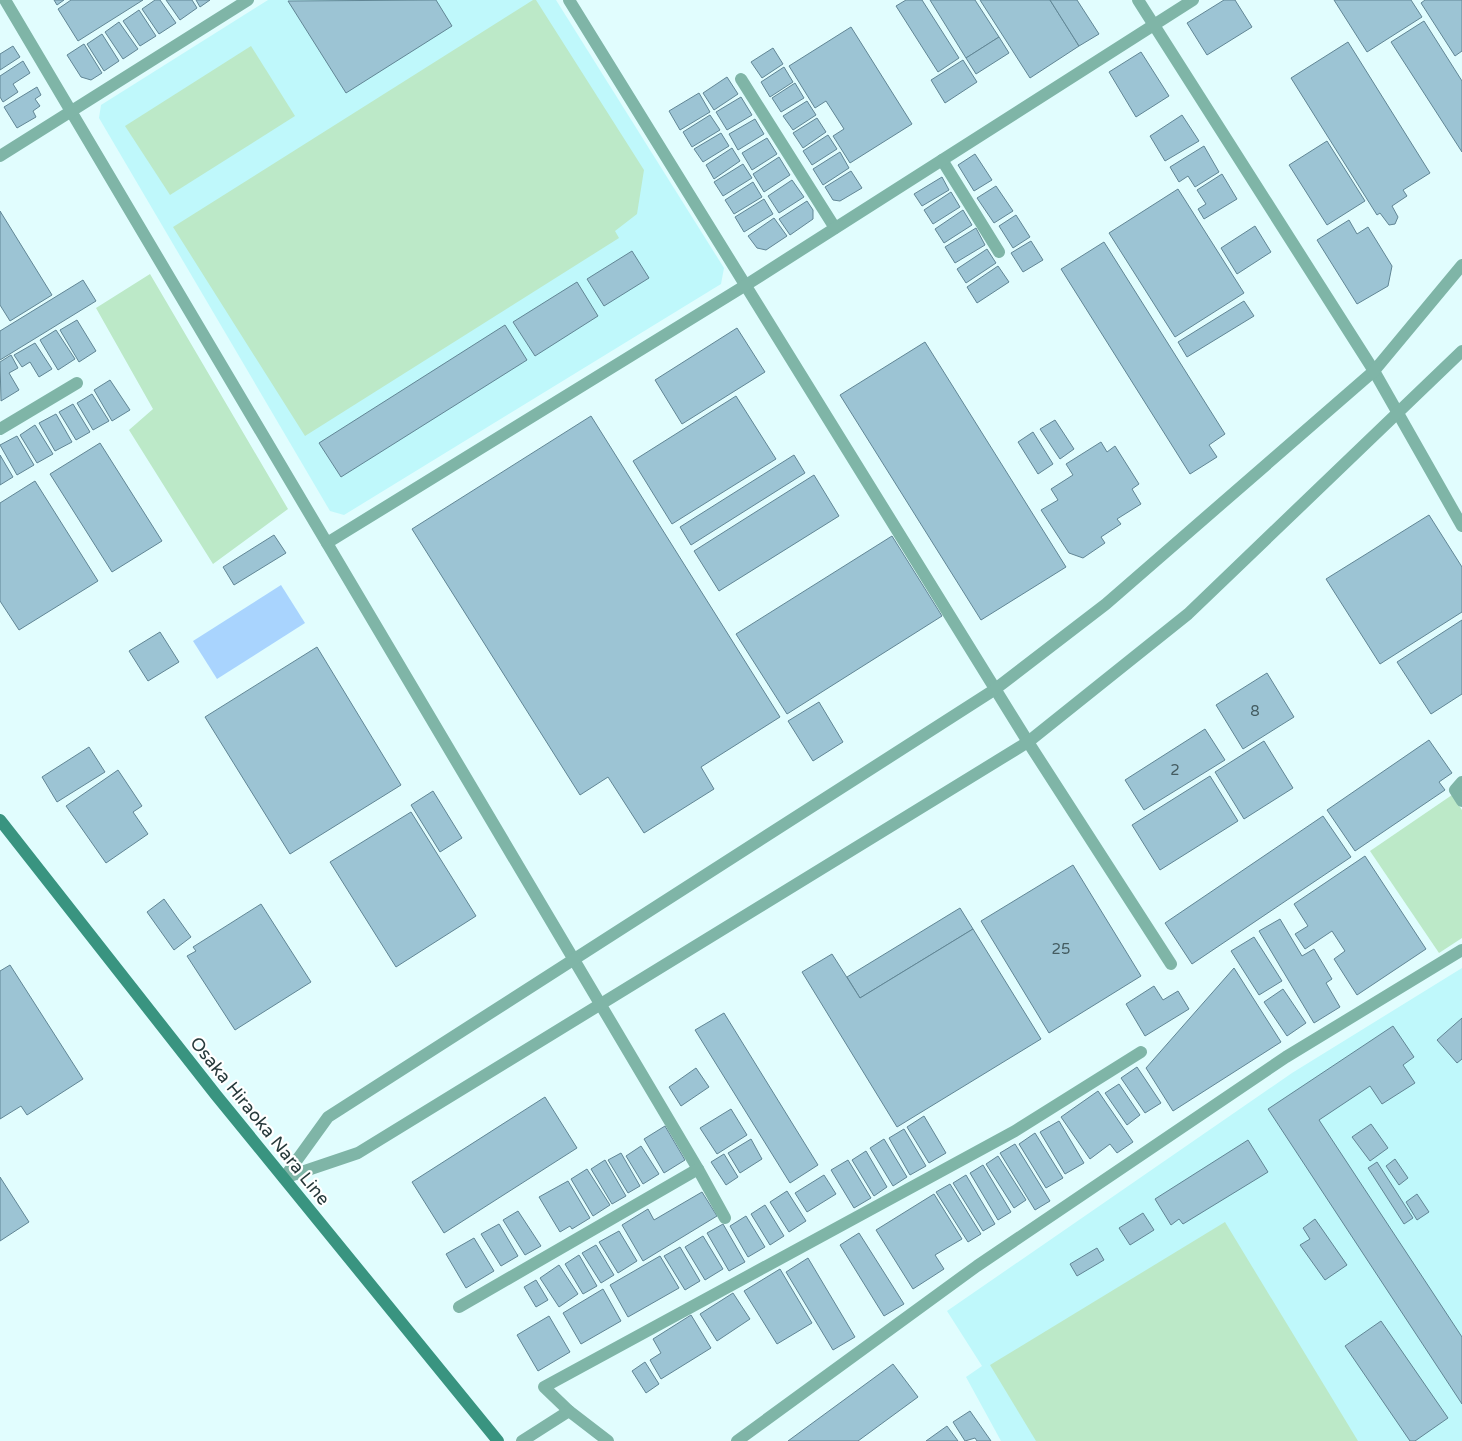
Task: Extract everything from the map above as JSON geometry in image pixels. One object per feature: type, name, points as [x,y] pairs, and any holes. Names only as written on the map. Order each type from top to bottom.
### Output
[{"type":"main road","name":"Osaka Hiraoka Nara Line","points":[[0,820],[209,1087],[498,1441]]},
{"type":"street","points":[[6,0],[698,1169],[725,1218]]},
{"type":"street","points":[[0,156],[248,0]]},
{"type":"street","points":[[569,0],[746,284],[994,690],[1171,964]]},
{"type":"street","points":[[1138,0],[1374,371],[1462,526]]},
{"type":"street","points":[[327,543],[746,284],[1193,0]]},
{"type":"street","points":[[741,79],[835,228]]},
{"type":"street","points":[[942,160],[999,252]]},
{"type":"street","points":[[284,1178],[328,1117],[994,690],[1106,604],[1374,371],[1462,265]]},
{"type":"street","points":[[284,1178],[358,1153],[1028,742],[1188,614],[1462,351]]},
{"type":"street","points":[[0,429],[77,383]]},
{"type":"street","points":[[1462,782],[1455,790],[1462,801]]},
{"type":"street","points":[[736,1441],[977,1266],[1286,1057],[1462,950]]},
{"type":"street","points":[[608,1441],[569,1411],[544,1387],[1015,1131],[1141,1052]]},
{"type":"street","points":[[458,1307],[698,1169]]},
{"type":"street","points":[[522,1441],[569,1411]]},
{"type":"shaded area","points":[[268,0],[556,0],[724,268],[721,284],[344,515],[330,511],[99,118],[101,105]]},
{"type":"shaded area","points":[[281,585],[305,623],[217,679],[193,641]]},
{"type":"shaded area","points":[[1462,968],[1462,1441],[1001,1441],[966,1377],[982,1366],[947,1311],[1292,1073]]},
{"type":"green space","points":[[533,0],[536,0],[644,170],[637,214],[615,231],[619,238],[305,436],[173,227]]},
{"type":"green space","points":[[251,46],[295,116],[170,195],[125,126]]},
{"type":"green space","points":[[150,274],[288,509],[213,564],[129,430],[153,409],[96,308]]},
{"type":"green space","points":[[1452,795],[1462,810],[1462,938],[1439,953],[1370,851]]},
{"type":"green space","points":[[1225,1222],[1358,1441],[1036,1441],[990,1365]]},
{"type":"building","points":[[54,0],[64,0],[57,5]]},
{"type":"building","points":[[71,0],[143,0],[78,41],[58,9]]},
{"type":"building","points":[[155,0],[160,0],[176,23],[159,34],[142,9]]},
{"type":"building","points":[[166,0],[192,0],[197,8],[180,20]]},
{"type":"building","points":[[196,0],[210,0],[200,7]]},
{"type":"building","points":[[436,0],[452,26],[346,93],[288,1]]},
{"type":"building","points":[[906,0],[922,0],[959,58],[938,72],[896,6]]},
{"type":"building","points":[[930,0],[975,0],[999,37],[966,58]]},
{"type":"building","points":[[980,0],[1050,0],[1079,46],[1030,78]]},
{"type":"building","points":[[1050,0],[1077,0],[1099,34],[1079,46]]},
{"type":"building","points":[[1224,0],[1235,0],[1252,27],[1207,55],[1187,23]]},
{"type":"building","points":[[1334,0],[1411,0],[1422,17],[1367,52]]},
{"type":"building","points":[[1425,0],[1462,0],[1462,51],[1455,56],[1421,3]]},
{"type":"building","points":[[139,10],[156,36],[140,46],[123,21]]},
{"type":"building","points":[[1424,21],[1462,81],[1462,152],[1391,42]]},
{"type":"building","points":[[119,22],[138,49],[123,59],[105,32]]},
{"type":"building","points":[[851,27],[912,124],[850,163],[833,136],[844,129],[826,101],[815,108],[789,66]]},
{"type":"building","points":[[102,34],[119,61],[104,71],[87,44]]},
{"type":"building","points":[[999,37],[1009,53],[976,74],[966,58]]},
{"type":"building","points":[[1348,42],[1430,173],[1403,190],[1407,196],[1392,206],[1398,217],[1395,224],[1389,225],[1380,213],[1377,215],[1291,78]]},
{"type":"building","points":[[84,44],[102,73],[91,80],[81,77],[67,55]]},
{"type":"building","points":[[13,46],[20,57],[0,70],[0,54]]},
{"type":"building","points":[[773,48],[783,64],[762,78],[751,62]]},
{"type":"building","points":[[1141,52],[1169,96],[1136,117],[1109,72]]},
{"type":"building","points":[[963,60],[977,82],[945,103],[931,80]]},
{"type":"building","points":[[23,61],[30,73],[13,84],[18,92],[3,102],[0,97],[0,76]]},
{"type":"building","points":[[784,67],[793,82],[770,97],[761,82]]},
{"type":"building","points":[[727,77],[738,94],[714,110],[703,93]]},
{"type":"building","points":[[795,83],[804,98],[781,112],[772,98]]},
{"type":"building","points":[[37,87],[41,95],[35,99],[40,106],[33,111],[36,117],[17,128],[4,107]]},
{"type":"building","points":[[699,93],[710,112],[680,130],[669,111]]},
{"type":"building","points":[[741,97],[752,115],[727,130],[716,112]]},
{"type":"building","points":[[807,101],[816,115],[793,130],[783,116]]},
{"type":"building","points":[[710,115],[720,130],[692,147],[683,132]]},
{"type":"building","points":[[1182,115],[1199,141],[1165,161],[1150,136]]},
{"type":"building","points":[[817,118],[826,132],[803,148],[793,133]]},
{"type":"building","points":[[755,119],[764,134],[738,150],[729,134]]},
{"type":"building","points":[[721,133],[729,146],[703,162],[694,149]]},
{"type":"building","points":[[828,135],[837,149],[812,165],[803,151]]},
{"type":"building","points":[[767,138],[777,154],[752,170],[742,153]]},
{"type":"building","points":[[1327,141],[1365,201],[1327,225],[1289,165]]},
{"type":"building","points":[[1204,146],[1219,172],[1195,187],[1188,176],[1179,182],[1170,167]]},
{"type":"building","points":[[732,148],[740,161],[714,179],[706,165]]},
{"type":"building","points":[[840,152],[849,168],[823,185],[813,169]]},
{"type":"building","points":[[975,154],[992,180],[974,191],[958,165]]},
{"type":"building","points":[[779,157],[790,175],[764,192],[753,174]]},
{"type":"building","points":[[743,164],[752,178],[723,196],[714,182]]},
{"type":"building","points":[[851,171],[862,188],[840,201],[833,200],[825,187]]},
{"type":"building","points":[[1222,174],[1237,199],[1204,219],[1198,209],[1206,204],[1197,190]]},
{"type":"building","points":[[942,177],[949,190],[922,206],[914,194]]},
{"type":"building","points":[[792,180],[804,197],[779,213],[768,196]]},
{"type":"building","points":[[753,182],[762,197],[734,214],[725,200]]},
{"type":"building","points":[[996,186],[1013,211],[994,223],[977,198]]},
{"type":"building","points":[[1178,189],[1244,293],[1175,337],[1109,233]]},
{"type":"building","points":[[951,192],[960,207],[933,224],[924,210]]},
{"type":"building","points":[[764,199],[773,214],[744,232],[735,217]]},
{"type":"building","points":[[807,201],[813,210],[813,219],[790,235],[779,219]]},
{"type":"building","points":[[963,210],[972,225],[944,243],[935,229]]},
{"type":"building","points":[[0,211],[52,295],[10,321],[0,305]]},
{"type":"building","points":[[1016,215],[1030,237],[1013,248],[999,226]]},
{"type":"building","points":[[774,218],[787,236],[766,250],[757,248],[748,236]]},
{"type":"building","points":[[1349,220],[1357,234],[1368,227],[1392,266],[1388,286],[1357,304],[1317,240]]},
{"type":"building","points":[[1255,226],[1271,252],[1237,274],[1221,248]]},
{"type":"building","points":[[976,228],[985,245],[955,263],[945,247]]},
{"type":"building","points":[[1031,241],[1043,260],[1023,272],[1011,253]]},
{"type":"building","points":[[1104,242],[1225,434],[1209,445],[1217,457],[1190,474],[1061,269]]},
{"type":"building","points":[[987,249],[996,263],[966,283],[957,269]]},
{"type":"building","points":[[632,251],[649,278],[604,306],[587,279]]},
{"type":"building","points":[[998,266],[1009,282],[977,303],[967,287]]},
{"type":"building","points":[[83,280],[96,301],[0,360],[0,331]]},
{"type":"building","points":[[577,282],[598,316],[535,356],[513,322]]},
{"type":"building","points":[[1244,301],[1254,316],[1187,357],[1178,342]]},
{"type":"building","points":[[77,320],[96,351],[79,362],[60,330]]},
{"type":"building","points":[[505,325],[527,360],[341,477],[319,443]]},
{"type":"building","points":[[737,328],[765,372],[682,424],[655,380]]},
{"type":"building","points":[[56,330],[75,359],[58,370],[40,340]]},
{"type":"building","points":[[925,342],[1066,567],[981,620],[840,395]]},
{"type":"building","points":[[35,343],[52,369],[39,377],[30,362],[22,367],[14,355]]},
{"type":"building","points":[[11,355],[18,368],[9,373],[19,390],[1,401],[0,362]]},
{"type":"building","points":[[110,380],[130,410],[112,421],[94,390]]},
{"type":"building","points":[[92,394],[109,421],[93,430],[77,403]]},
{"type":"building","points":[[736,396],[776,459],[672,524],[633,461]]},
{"type":"building","points":[[73,404],[90,432],[76,440],[59,412]]},
{"type":"building","points":[[56,414],[72,442],[55,451],[39,423]]},
{"type":"building","points":[[591,416],[780,717],[701,767],[714,789],[644,833],[608,777],[580,795],[412,529]]},
{"type":"building","points":[[1055,420],[1074,449],[1060,459],[1040,429]]},
{"type":"building","points":[[35,425],[53,454],[37,463],[20,435]]},
{"type":"building","points":[[1033,432],[1053,464],[1038,474],[1018,442]]},
{"type":"building","points":[[17,436],[34,465],[17,475],[0,445]]},
{"type":"building","points":[[1101,442],[1107,452],[1115,446],[1139,484],[1132,489],[1141,504],[1117,519],[1121,524],[1101,537],[1105,543],[1083,558],[1069,553],[1041,510],[1058,500],[1051,489],[1073,475],[1066,464]]},
{"type":"building","points":[[100,443],[162,541],[112,572],[50,474]]},
{"type":"building","points":[[0,455],[13,477],[0,485]]},
{"type":"building","points":[[794,455],[805,473],[691,545],[680,527]]},
{"type":"building","points":[[814,475],[839,516],[719,591],[694,551]]},
{"type":"building","points":[[35,481],[98,581],[19,630],[0,601],[0,503]]},
{"type":"building","points":[[1429,515],[1462,567],[1462,612],[1380,664],[1326,579]]},
{"type":"building","points":[[274,535],[286,553],[234,585],[223,567]]},
{"type":"building","points":[[892,536],[942,616],[787,714],[736,634]]},
{"type":"building","points":[[1462,620],[1462,694],[1431,714],[1397,662]]},
{"type":"building","points":[[160,632],[179,662],[148,681],[129,651]]},
{"type":"building","points":[[317,647],[401,785],[290,854],[205,717]]},
{"type":"building","points":[[1267,673],[1294,717],[1243,749],[1216,705]]},
{"type":"building","points":[[819,702],[843,742],[813,761],[788,721]]},
{"type":"building","points":[[1205,729],[1225,760],[1144,810],[1125,780]]},
{"type":"building","points":[[1429,740],[1452,773],[1439,782],[1445,790],[1355,851],[1327,810]]},
{"type":"building","points":[[1264,741],[1293,788],[1244,819],[1215,772]]},
{"type":"building","points":[[89,747],[105,772],[57,802],[42,777]]},
{"type":"building","points":[[118,770],[142,806],[133,812],[148,834],[106,863],[66,806]]},
{"type":"building","points":[[1210,776],[1238,821],[1160,870],[1132,825]]},
{"type":"building","points":[[433,791],[462,838],[440,852],[411,805]]},
{"type":"building","points":[[411,812],[476,916],[396,967],[330,862]]},
{"type":"building","points":[[1323,816],[1351,857],[1192,964],[1165,923]]},
{"type":"building","points":[[1365,856],[1426,949],[1357,995],[1334,959],[1345,951],[1332,931],[1305,949],[1295,934],[1308,926],[1294,904]]},
{"type":"building","points":[[1073,865],[1141,976],[1049,1033],[981,921]]},
{"type":"building","points":[[164,899],[191,937],[174,950],[147,912]]},
{"type":"building","points":[[261,904],[311,982],[235,1030],[187,956],[196,951],[193,947]]},
{"type":"building","points":[[960,908],[973,929],[860,998],[847,977]]},
{"type":"building","points":[[1280,919],[1302,956],[1314,949],[1332,979],[1326,983],[1340,1007],[1314,1023],[1259,931]]},
{"type":"building","points":[[973,929],[1041,1039],[897,1127],[802,972],[832,954],[860,998]]},
{"type":"building","points":[[1254,937],[1282,981],[1259,995],[1231,951]]},
{"type":"building","points":[[10,965],[83,1079],[27,1115],[21,1106],[0,1119],[0,971]]},
{"type":"building","points":[[1234,968],[1281,1042],[1173,1111],[1146,1068]]},
{"type":"building","points":[[1154,986],[1163,1000],[1178,991],[1189,1009],[1145,1036],[1126,1004]]},
{"type":"building","points":[[1283,989],[1306,1023],[1287,1036],[1264,1002]]},
{"type":"building","points":[[724,1013],[818,1165],[790,1183],[695,1030]]},
{"type":"building","points":[[1462,1018],[1462,1059],[1457,1063],[1437,1040]]},
{"type":"building","points":[[1393,1026],[1414,1057],[1403,1065],[1415,1083],[1382,1104],[1370,1086],[1319,1120],[1462,1337],[1462,1404],[1268,1109]]},
{"type":"building","points":[[1137,1067],[1161,1103],[1145,1113],[1121,1078]]},
{"type":"building","points":[[696,1068],[709,1087],[681,1106],[669,1087]]},
{"type":"building","points":[[1119,1084],[1140,1115],[1127,1125],[1105,1093]]},
{"type":"building","points":[[1098,1091],[1133,1142],[1117,1153],[1110,1144],[1090,1159],[1061,1117]]},
{"type":"building","points":[[545,1097],[577,1148],[444,1233],[412,1182]]},
{"type":"building","points":[[731,1109],[747,1135],[717,1154],[700,1128]]},
{"type":"building","points":[[924,1116],[946,1153],[929,1163],[907,1127]]},
{"type":"building","points":[[1059,1121],[1084,1163],[1065,1174],[1040,1132]]},
{"type":"building","points":[[1371,1124],[1388,1148],[1370,1161],[1352,1137]]},
{"type":"building","points":[[665,1126],[685,1160],[664,1173],[644,1139]]},
{"type":"building","points":[[904,1129],[926,1166],[910,1175],[889,1138]]},
{"type":"building","points":[[1035,1133],[1063,1178],[1046,1188],[1019,1144]]},
{"type":"building","points":[[751,1139],[762,1159],[740,1173],[728,1153]]},
{"type":"building","points":[[884,1139],[907,1177],[893,1186],[870,1148]]},
{"type":"building","points":[[1248,1140],[1268,1172],[1183,1224],[1179,1219],[1171,1225],[1155,1199]]},
{"type":"building","points":[[1015,1144],[1050,1201],[1035,1210],[1000,1153]]},
{"type":"building","points":[[641,1146],[659,1174],[643,1184],[626,1156]]},
{"type":"building","points":[[866,1151],[887,1187],[874,1196],[852,1160]]},
{"type":"building","points":[[621,1153],[640,1186],[628,1193],[608,1160]]},
{"type":"building","points":[[724,1154],[738,1177],[726,1185],[711,1162]]},
{"type":"building","points":[[998,1156],[1026,1200],[1014,1208],[986,1164]]},
{"type":"building","points":[[1395,1159],[1408,1178],[1399,1185],[1386,1166]]},
{"type":"building","points":[[605,1160],[626,1196],[612,1204],[591,1169]]},
{"type":"building","points":[[848,1160],[871,1198],[854,1208],[831,1170]]},
{"type":"building","points":[[1377,1162],[1413,1218],[1404,1224],[1368,1168]]},
{"type":"building","points":[[983,1165],[1011,1212],[998,1220],[970,1173]]},
{"type":"building","points":[[587,1169],[610,1205],[593,1216],[571,1179]]},
{"type":"building","points":[[824,1175],[836,1194],[807,1212],[795,1193]]},
{"type":"building","points":[[966,1175],[995,1224],[983,1231],[953,1183]]},
{"type":"building","points":[[0,1177],[29,1222],[0,1241]]},
{"type":"building","points":[[568,1181],[590,1218],[572,1229],[570,1226],[560,1232],[539,1197]]},
{"type":"building","points":[[950,1184],[981,1234],[968,1242],[936,1192]]},
{"type":"building","points":[[787,1191],[806,1221],[789,1232],[770,1202]]},
{"type":"building","points":[[702,1192],[717,1216],[643,1261],[622,1225],[648,1209],[654,1220]]},
{"type":"building","points":[[934,1194],[962,1239],[935,1255],[944,1269],[913,1289],[876,1230]]},
{"type":"building","points":[[1417,1194],[1429,1212],[1417,1220],[1406,1202]]},
{"type":"building","points":[[765,1205],[784,1236],[770,1245],[751,1214]]},
{"type":"building","points":[[518,1211],[541,1246],[525,1255],[503,1220]]},
{"type":"building","points":[[1143,1213],[1154,1230],[1130,1245],[1119,1228]]},
{"type":"building","points":[[746,1216],[765,1247],[748,1257],[730,1226]]},
{"type":"building","points":[[1315,1219],[1347,1265],[1325,1280],[1300,1245],[1310,1239],[1303,1228]]},
{"type":"building","points":[[499,1224],[518,1256],[501,1266],[481,1234]]},
{"type":"building","points":[[723,1224],[745,1262],[729,1271],[707,1233]]},
{"type":"building","points":[[619,1231],[637,1261],[618,1273],[599,1242]]},
{"type":"building","points":[[859,1233],[904,1304],[884,1316],[840,1245]]},
{"type":"building","points":[[703,1236],[723,1269],[705,1280],[685,1247]]},
{"type":"building","points":[[474,1238],[494,1271],[466,1288],[446,1254]]},
{"type":"building","points":[[596,1245],[614,1275],[601,1283],[582,1253]]},
{"type":"building","points":[[680,1247],[700,1281],[685,1290],[664,1256]]},
{"type":"building","points":[[1097,1248],[1104,1260],[1077,1276],[1070,1264]]},
{"type":"building","points":[[579,1255],[597,1286],[583,1294],[565,1264]]},
{"type":"building","points":[[660,1256],[679,1288],[628,1317],[610,1285]]},
{"type":"building","points":[[808,1258],[855,1337],[833,1350],[786,1272]]},
{"type":"building","points":[[559,1265],[578,1294],[559,1307],[540,1278]]},
{"type":"building","points":[[780,1269],[812,1323],[777,1344],[744,1291]]},
{"type":"building","points":[[536,1280],[548,1300],[536,1307],[524,1287]]},
{"type":"building","points":[[603,1289],[621,1321],[581,1344],[563,1313]]},
{"type":"building","points":[[733,1293],[750,1319],[717,1341],[700,1314]]},
{"type":"building","points":[[691,1315],[711,1348],[661,1379],[650,1360],[661,1353],[653,1339]]},
{"type":"building","points":[[549,1316],[570,1352],[538,1371],[517,1335]]},
{"type":"building","points":[[1381,1321],[1448,1418],[1415,1441],[1410,1441],[1345,1346]]},
{"type":"building","points":[[645,1362],[659,1384],[646,1393],[632,1371]]},
{"type":"building","points":[[893,1364],[918,1397],[858,1441],[788,1441]]},
{"type":"building","points":[[970,1411],[991,1441],[977,1441],[975,1438],[965,1441],[953,1422]]},
{"type":"building","points":[[947,1426],[958,1441],[926,1441]]}]
